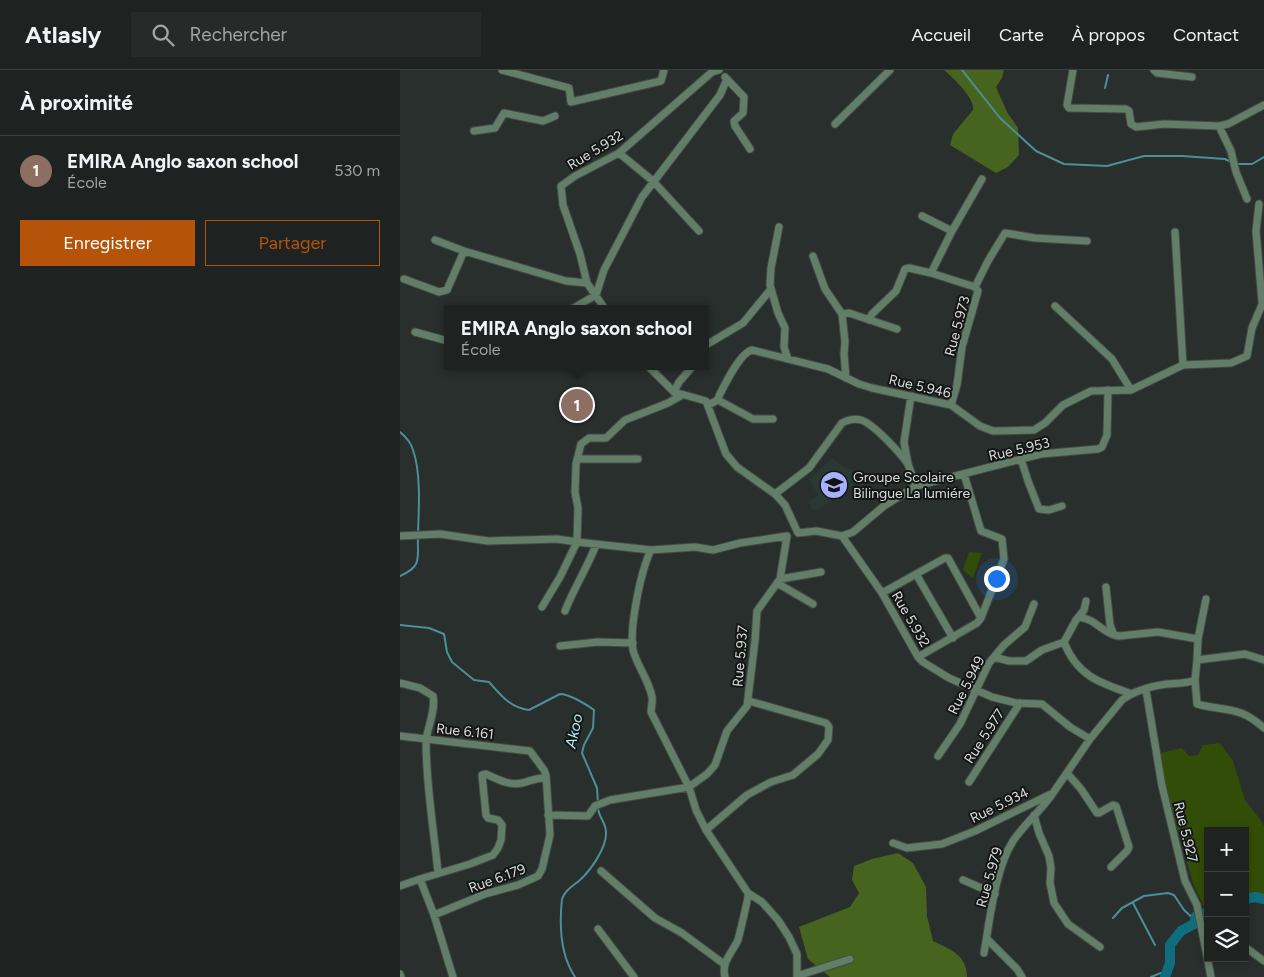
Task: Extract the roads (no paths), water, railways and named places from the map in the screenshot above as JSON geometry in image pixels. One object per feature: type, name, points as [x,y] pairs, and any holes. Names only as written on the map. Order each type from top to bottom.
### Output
[{"type":"street","points":[[502,70],[569,88],[571,102],[661,81],[664,70]]},
{"type":"street","points":[[719,70],[744,97],[743,113],[734,121],[735,126],[750,149]]},
{"type":"street","name":"Rue 5.932","points":[[602,305],[587,283],[580,254],[563,204],[561,186],[619,153],[712,72],[719,70]]},
{"type":"street","points":[[835,124],[890,70]]},
{"type":"street","points":[[1073,70],[1067,105],[1070,108],[1128,109],[1131,124],[1136,127],[1164,124],[1219,126],[1228,124],[1264,104]]},
{"type":"street","points":[[1154,70],[1157,73],[1192,77]]},
{"type":"street","points":[[579,305],[596,295],[604,270],[621,234],[642,197],[652,181],[692,134],[720,96],[727,79]]},
{"type":"street","points":[[474,131],[495,128],[504,113],[544,121],[555,116]]},
{"type":"street","points":[[1219,126],[1231,151],[1236,172],[1247,198]]},
{"type":"street","points":[[619,153],[652,181],[699,231]]},
{"type":"street","points":[[931,273],[952,231],[982,180]]},
{"type":"street","points":[[1175,232],[1182,364],[1231,363],[1247,356],[1252,328],[1263,301],[1256,230],[1259,204]]},
{"type":"street","points":[[922,216],[952,231]]},
{"type":"street","points":[[779,227],[770,274],[771,289],[778,313],[785,328],[784,347],[788,359]]},
{"type":"street","points":[[975,287],[1005,234],[1087,241]]},
{"type":"street","points":[[435,240],[464,251],[566,281],[587,283]]},
{"type":"street","points":[[404,279],[439,292],[447,290],[464,251]]},
{"type":"street","points":[[813,256],[825,289],[842,314],[846,378]]},
{"type":"street","name":"Rue 5.973","points":[[869,320],[872,314],[896,291],[905,269],[909,268],[931,273],[975,287],[978,294],[962,347],[957,385],[951,405]]},
{"type":"street","points":[[709,343],[743,323],[771,289]]},
{"type":"street","points":[[1055,306],[1112,359],[1131,390]]},
{"type":"street","points":[[842,314],[850,313],[897,329]]},
{"type":"street","points":[[415,332],[444,340]]},
{"type":"street","name":"Rue 5.946","points":[[718,400],[733,370],[748,351],[752,350],[828,369],[872,388],[951,405],[986,429],[993,431],[1034,430],[1045,423],[1063,405],[1091,391],[1131,390],[1182,364]]},
{"type":"street","points":[[652,370],[674,392],[702,399],[708,404],[719,440],[726,454],[737,467],[775,494],[785,505],[798,533],[816,531],[842,536]]},
{"type":"street","points":[[674,392],[690,370]]},
{"type":"street","name":"Rue 5.953","points":[[842,536],[853,532],[884,506],[916,486],[1041,454],[1098,449],[1102,447],[1106,435],[1108,390]]},
{"type":"street","points":[[542,607],[560,577],[577,542],[578,508],[575,492],[577,459],[581,444],[586,440],[606,438],[622,422],[668,403],[682,395]]},
{"type":"street","points":[[911,396],[904,442],[908,464],[916,486]]},
{"type":"street","points":[[708,404],[718,400],[753,419],[773,419]]},
{"type":"street","points":[[775,494],[809,468],[842,423],[848,420],[859,419],[866,423],[897,448],[908,464]]},
{"type":"street","points":[[577,459],[638,459]]},
{"type":"street","points":[[1021,459],[1039,509],[1049,510],[1062,506]]},
{"type":"street","points":[[918,657],[978,623],[1004,559],[1004,542],[1000,538],[981,532],[964,474]]},
{"type":"street","name":"Rue 5.937","points":[[400,536],[440,534],[488,541],[556,539],[651,550],[695,547],[713,550],[740,542],[786,536],[779,581],[757,611],[748,706],[727,731],[715,765],[707,774],[688,787]]},
{"type":"street","name":"Rue 5.932","points":[[842,536],[882,593],[918,657],[930,668],[1006,702],[1042,704],[1070,728],[1090,740]]},
{"type":"street","points":[[565,611],[589,564],[596,545]]},
{"type":"street","points":[[651,550],[646,561],[635,614],[634,652],[651,692],[651,712],[688,787],[696,810],[706,830],[748,892],[762,902],[778,920],[789,937],[797,954],[797,976],[850,959]]},
{"type":"street","points":[[882,593],[943,558],[948,558],[981,618]]},
{"type":"street","points":[[779,581],[821,572]]},
{"type":"street","points":[[916,574],[953,638]]},
{"type":"street","points":[[779,581],[813,604]]},
{"type":"street","points":[[1106,587],[1110,625],[1114,635]]},
{"type":"street","points":[[1206,599],[1198,639],[1195,680],[1198,704],[1234,710],[1248,715],[1264,728]]},
{"type":"street","points":[[994,657],[1009,661],[1026,661],[1045,648],[1064,642],[1084,610],[1086,601]]},
{"type":"street","name":"Rue 5.949","points":[[938,756],[960,724],[994,657],[1012,637],[1025,627],[1034,604]]},
{"type":"street","points":[[1079,617],[1091,620],[1102,629],[1119,636],[1158,632],[1198,639]]},
{"type":"street","points":[[560,646],[598,642],[633,643]]},
{"type":"street","points":[[1064,642],[1069,656],[1080,668],[1100,683],[1132,694]]},
{"type":"street","points":[[1197,660],[1245,654],[1264,660]]},
{"type":"street","points":[[1054,793],[1090,740],[1122,700],[1132,694],[1160,685],[1188,683],[1195,680]]},
{"type":"street","points":[[400,684],[420,688],[433,696],[433,709],[426,739],[428,781],[438,873]]},
{"type":"street","name":"Rue 5.927","points":[[1146,690],[1166,803],[1185,881],[1197,905],[1204,937]]},
{"type":"street","points":[[706,830],[747,795],[771,782],[793,775],[818,754],[828,740],[830,727],[826,723],[749,700]]},
{"type":"street","name":"Rue 5.977","points":[[969,782],[1020,703]]},
{"type":"street","name":"Rue 6.161","points":[[400,736],[528,750],[532,752],[544,770],[546,778]]},
{"type":"street","points":[[400,886],[488,858],[498,848],[503,832],[502,825],[498,820],[488,818],[486,815],[482,775],[486,774],[502,782],[516,784],[538,778],[546,778],[548,815],[588,816],[595,806],[610,800],[688,787]]},
{"type":"street","points":[[1067,774],[1081,789],[1097,813],[1113,805],[1116,806],[1129,847],[1111,867]]},
{"type":"street","name":"Rue 5.979","points":[[984,953],[995,894],[1008,850],[1024,825],[1054,793]]},
{"type":"street","name":"Rue 5.934","points":[[893,843],[907,848],[942,844],[1054,793]]},
{"type":"street","name":"Rue 6.179","points":[[434,916],[485,894],[518,885],[538,876],[542,869],[549,843],[548,815]]},
{"type":"street","points":[[1034,815],[1049,856],[1051,868],[1050,883],[1054,903],[1068,924],[1100,946]]},
{"type":"street","points":[[601,871],[654,918],[682,932],[724,964]]},
{"type":"street","points":[[420,879],[453,977]]},
{"type":"street","points":[[963,880],[995,894]]},
{"type":"street","points":[[725,977],[723,971],[724,964],[738,940],[745,906],[749,897],[748,892]]},
{"type":"street","points":[[598,929],[634,977]]},
{"type":"street","points":[[987,938],[1022,977]]},
{"type":"street","points":[[1249,950],[1264,961]]},
{"type":"street","name":"Rue 5.927","points":[[1210,962],[1213,977]]},
{"type":"waterway","points":[[962,70],[1000,118],[1036,151],[1064,164],[1107,166],[1144,156],[1182,156],[1225,159],[1231,162]]},
{"type":"waterway","points":[[1105,88],[1108,75]]},
{"type":"waterway","points":[[1235,164],[1252,164],[1264,157]]},
{"type":"waterway","points":[[400,432],[410,443],[416,459],[419,491],[418,532]]},
{"type":"waterway","points":[[400,576],[416,565],[418,537]]},
{"type":"waterway","name":"Akoo","points":[[400,625],[429,628],[444,634],[447,652],[452,662],[474,680],[489,682],[506,700],[516,707],[529,710],[560,694],[564,694],[573,697],[594,710],[593,728],[582,753],[597,788],[598,803]]},
{"type":"waterway","name":"Akoo","points":[[575,977],[566,959],[562,940],[562,899],[567,891],[589,870],[598,858],[604,844],[606,828],[599,814],[598,807]]},
{"type":"waterway","points":[[1113,918],[1122,908],[1144,896],[1168,893],[1174,895],[1184,910],[1195,920]]},
{"type":"waterway","name":"Akoo","points":[[1249,898],[1255,897],[1264,899]]},
{"type":"waterway","points":[[1133,903],[1155,945]]},
{"type":"waterway","name":"Akoo","points":[[1165,977],[1170,963],[1170,945],[1181,931],[1194,924],[1196,916],[1204,913]]},
{"type":"waterway","points":[[1151,977],[1166,971]]},
{"type":"place","name":"EMIRA Anglo saxon school","points":[[577,405]]},
{"type":"place","name":"Groupe Scolaire Bilingue La lumiére","points":[[834,485]]}]
